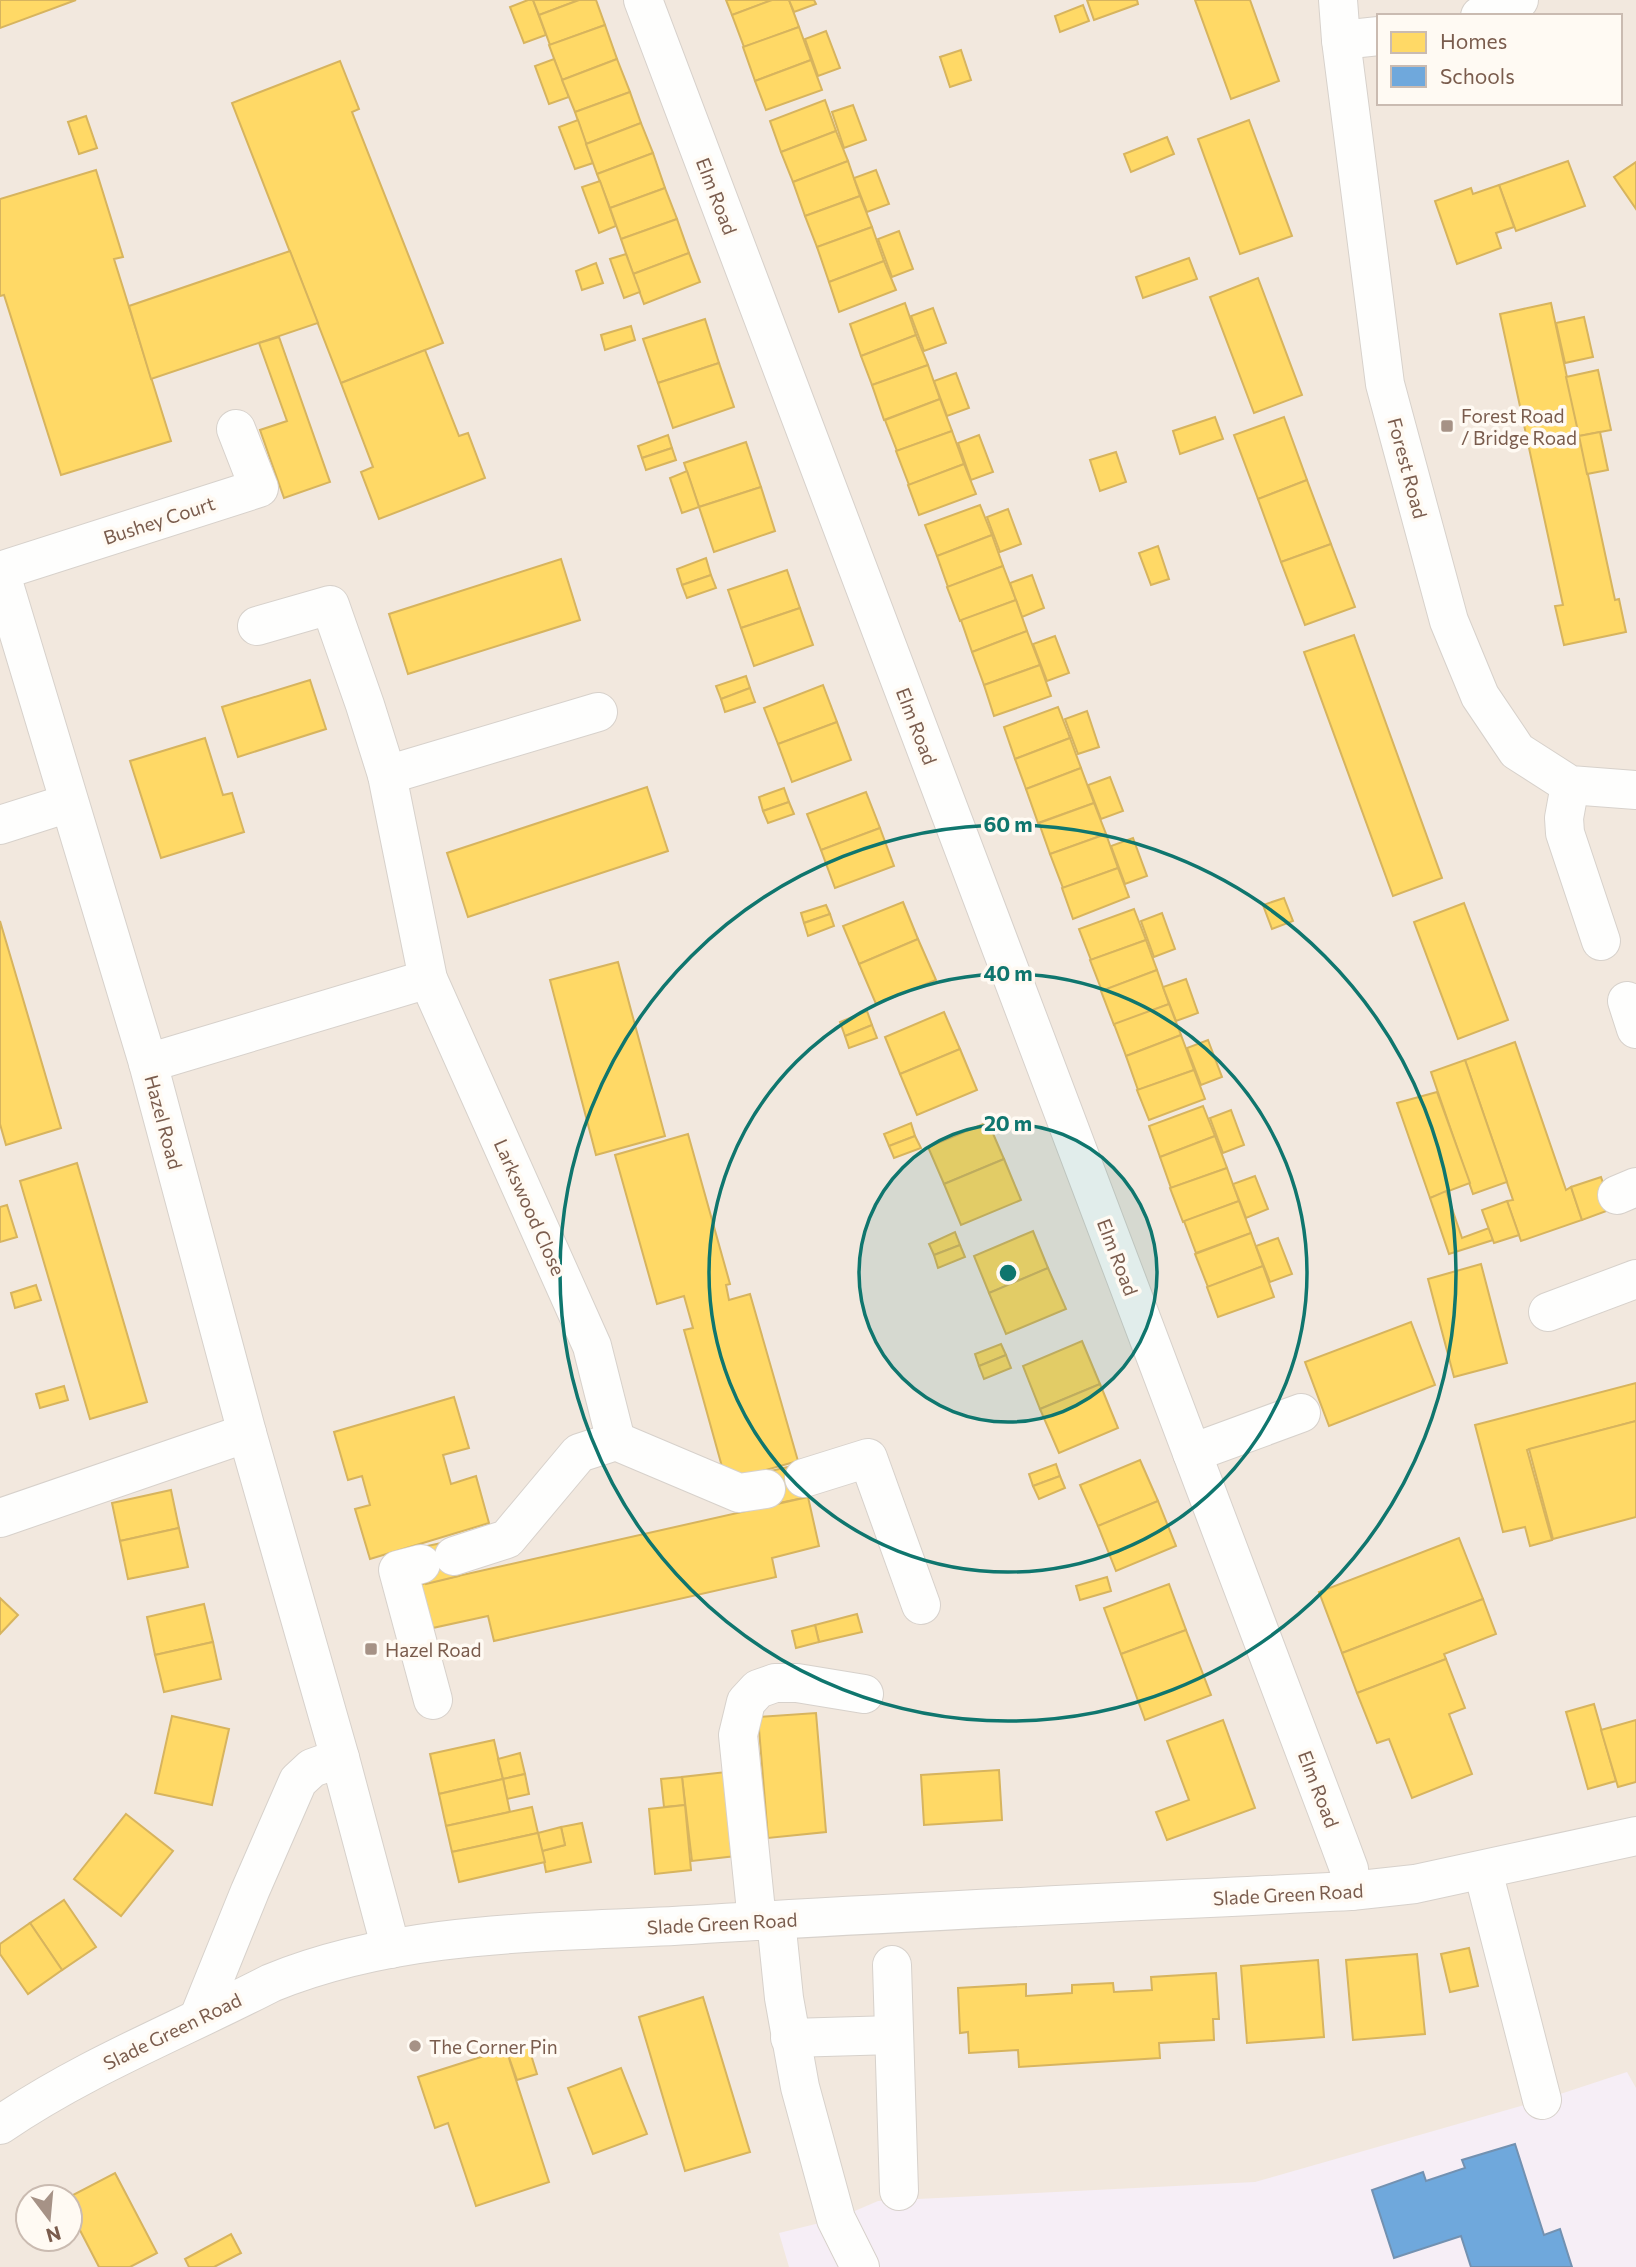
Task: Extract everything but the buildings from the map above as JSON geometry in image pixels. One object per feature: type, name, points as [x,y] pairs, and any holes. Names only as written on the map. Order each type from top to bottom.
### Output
[{"type":"street","name":"Elm Road","points":[[643,0],[1339,1842],[1349,1869],[1351,1891]]},
{"type":"street","name":"Forest Road","points":[[1338,0],[1385,384],[1449,621],[1480,696],[1517,751],[1570,785],[1636,790]]},
{"type":"street","points":[[1484,14],[1520,0]]},
{"type":"street","points":[[1341,40],[1377,36]]},
{"type":"street","name":"Bushey Court","points":[[0,571],[259,488],[236,429]]},
{"type":"street","name":"Hazel Road","points":[[0,571],[148,1063],[247,1433],[340,1758],[391,1949]]},
{"type":"street","name":"Larkswood Close","points":[[257,626],[330,605],[387,775],[428,979],[592,1346],[616,1441]]},
{"type":"street","points":[[387,775],[598,712]]},
{"type":"street","points":[[1570,785],[1564,818],[1565,833],[1601,941]]},
{"type":"street","points":[[0,825],[69,803]]},
{"type":"street","points":[[148,1063],[428,979]]},
{"type":"street","points":[[1548,1311],[1636,1279]]},
{"type":"street","points":[[1192,1453],[1301,1413]]},
{"type":"street","points":[[0,1518],[247,1433]]},
{"type":"street","points":[[433,1700],[398,1570],[507,1539],[579,1453],[616,1441],[738,1493],[766,1489]]},
{"type":"street","points":[[804,1478],[868,1458],[921,1605]]},
{"type":"street","points":[[860,2267],[836,2219],[800,2087],[766,1920],[738,1735],[746,1702],[758,1689],[775,1683],[797,1683],[864,1694]]},
{"type":"street","points":[[199,2017],[298,1781],[312,1768],[340,1758]]},
{"type":"street","name":"Slade Green Road","points":[[0,2125],[40,2098],[84,2074],[299,1971],[391,1949],[493,1937],[766,1920],[1351,1891],[1415,1884],[1483,1871],[1636,1836]]},
{"type":"street","points":[[1483,1871],[1542,2101]]},
{"type":"street","points":[[892,1965],[899,2190]]},
{"type":"street","points":[[790,2038],[894,2035]]},
{"type":"shaded area","points":[[0,0],[1636,0],[1636,2267],[0,2267]]},
{"type":"shaded area","points":[[1627,2072],[1636,2088],[1636,2267],[789,2267],[779,2233],[836,2219],[878,2201],[1255,2182],[1542,2100]]},
{"type":"place","name":"Forest Road / Bridge Road","points":[[1447,426]]},
{"type":"place","name":"Hazel Road","points":[[371,1649]]},
{"type":"place","name":"The Corner Pin","points":[[415,2046]]}]
